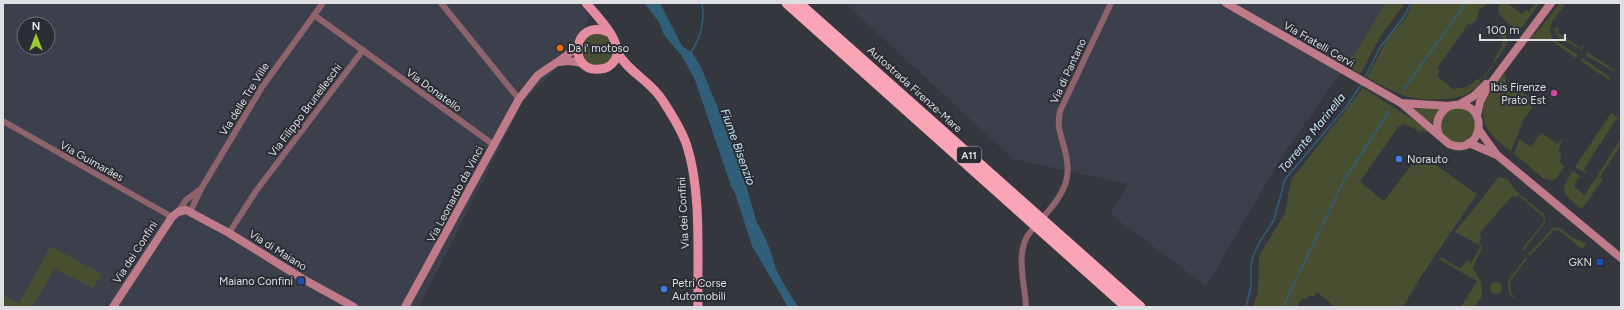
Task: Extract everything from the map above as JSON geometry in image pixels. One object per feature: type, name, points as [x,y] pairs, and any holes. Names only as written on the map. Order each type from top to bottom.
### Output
[{"type":"highway","name":"Autostrada Firenze-Mare","points":[[787,3],[1127,307]]},
{"type":"highway","name":"Autostrada Firenze-Mare","points":[[798,3],[1140,307]]},
{"type":"main road","name":"Via dei Confini","points":[[578,46],[581,38],[588,32],[592,21],[588,5]]},
{"type":"main road","name":"Via dei Confini","points":[[588,5],[615,40],[617,52],[626,66],[659,95],[676,123],[691,161],[696,192],[698,307]]},
{"type":"main road","points":[[588,32],[600,30],[608,32]]},
{"type":"main road","points":[[578,46],[578,55],[582,63]]},
{"type":"main road","points":[[608,67],[615,60],[617,52]]},
{"type":"main road","name":"Via dei Confini","points":[[582,63],[587,67],[596,70],[608,67],[623,70],[646,83]]},
{"type":"street","name":"Via delle Tre Ville","points":[[190,212],[201,189],[271,74],[323,3]]},
{"type":"street","points":[[441,3],[519,99]]},
{"type":"street","name":"Via di Pantano","points":[[1046,214],[1063,193],[1067,181],[1067,157],[1058,124],[1060,111],[1111,3]]},
{"type":"street","name":"Via Fratelli Cervi","points":[[1226,3],[1401,103],[1444,141],[1454,146],[1464,146],[1469,143],[1497,155]]},
{"type":"street","points":[[1460,104],[1480,91],[1546,3]]},
{"type":"street","points":[[1477,116],[1480,102],[1486,90],[1551,3]]},
{"type":"street","points":[[314,15],[363,50]]},
{"type":"street","name":"Via Leonardo da Vinci","points":[[408,304],[519,99],[532,80],[578,46]]},
{"type":"street","name":"Via Donatello","points":[[363,50],[494,145]]},
{"type":"street","name":"Via Filippo Brunelleschi","points":[[230,233],[256,191],[363,50]]},
{"type":"street","points":[[556,62],[569,61],[582,63]]},
{"type":"street","name":"Via Fratelli Cervi","points":[[1401,103],[1449,106],[1460,104]]},
{"type":"street","points":[[1460,104],[1470,108],[1477,116]]},
{"type":"street","points":[[1439,135],[1437,123],[1439,115],[1449,106]]},
{"type":"street","name":"Via Fratelli Cervi","points":[[1477,116],[1479,130],[1497,155],[1621,258]]},
{"type":"street","name":"Via Guimarães","points":[[3,121],[175,214]]},
{"type":"street","points":[[1469,143],[1479,130]]},
{"type":"street","name":"Via dei Confini","points":[[113,307],[175,214],[186,200],[201,189]]},
{"type":"street","points":[[175,214],[190,212]]},
{"type":"street","name":"Via di Maiano","points":[[190,212],[230,233],[303,279],[354,307]]},
{"type":"street","points":[[1026,307],[1022,244],[1031,230]]},
{"type":"street","points":[[399,307],[408,304]]},
{"type":"shaded area","points":[[3,3],[579,3],[589,16],[585,28],[549,76],[524,100],[419,307],[3,307]]},
{"type":"shaded area","points":[[845,3],[1386,3],[1355,53],[1285,152],[1206,286],[1110,214],[1128,184],[1013,159]]},
{"type":"green space","points":[[1386,3],[1405,3],[1380,37],[1360,74],[1344,64],[1355,53]]},
{"type":"green space","points":[[1413,3],[1488,3],[1479,10],[1476,21],[1471,25],[1469,23],[1437,68],[1440,71],[1437,76],[1454,90],[1456,87],[1467,87],[1481,77],[1482,78],[1479,82],[1481,83],[1464,95],[1454,98],[1421,99],[1395,92],[1367,77],[1387,40],[1406,18]]},
{"type":"green space","points":[[1501,3],[1507,3],[1522,14],[1526,10],[1529,12],[1535,3],[1540,3],[1522,27],[1516,30],[1500,16],[1498,8]]},
{"type":"green space","points":[[1560,3],[1566,3],[1556,15],[1551,25],[1551,34],[1553,39],[1578,55],[1576,58],[1549,39],[1545,42],[1536,40],[1526,42],[1542,26]]},
{"type":"green space","points":[[1557,27],[1559,28],[1557,32],[1581,48],[1584,44],[1582,50],[1558,37],[1554,29]]},
{"type":"green space","points":[[597,34],[608,39],[613,50],[608,61],[597,66],[586,61],[581,50],[586,39]]},
{"type":"green space","points":[[1506,34],[1508,42],[1482,82],[1484,77],[1480,74],[1484,76],[1495,61],[1492,57],[1494,59],[1503,46],[1501,44],[1505,39],[1499,35]]},
{"type":"green space","points":[[1589,48],[1588,52],[1614,70],[1617,67],[1614,72],[1586,55]]},
{"type":"green space","points":[[1582,58],[1610,77],[1609,80],[1581,61]]},
{"type":"green space","points":[[1505,74],[1506,84],[1519,93],[1523,90],[1524,94],[1530,97],[1535,103],[1523,121],[1511,151],[1490,132],[1483,117],[1483,109],[1491,90],[1497,81]]},
{"type":"green space","points":[[1363,88],[1428,129],[1426,133],[1405,124],[1398,127],[1360,182],[1384,201],[1420,154],[1477,194],[1422,275],[1403,307],[1335,307],[1317,292],[1314,296],[1309,296],[1305,299],[1302,298],[1297,307],[1253,307],[1258,293],[1259,256],[1285,213],[1291,180]]},
{"type":"green space","points":[[1409,108],[1438,109],[1432,123]]},
{"type":"green space","points":[[1455,108],[1461,108],[1470,113],[1474,119],[1474,131],[1470,137],[1461,142],[1455,142],[1446,137],[1441,128],[1441,122],[1446,113]]},
{"type":"green space","points":[[1611,113],[1619,118],[1620,121],[1616,119],[1584,169],[1587,172],[1585,173],[1575,167]]},
{"type":"green space","points":[[1541,133],[1558,144],[1562,139],[1565,141],[1562,141],[1558,151],[1561,153],[1560,161],[1564,167],[1557,178],[1552,180],[1543,178],[1514,154],[1519,139],[1531,147]]},
{"type":"green space","points":[[1621,138],[1621,145],[1600,177],[1603,179],[1582,209],[1570,200],[1565,192],[1564,188],[1568,178],[1573,171],[1582,178],[1578,177],[1574,187],[1585,195]]},
{"type":"green space","points":[[1499,177],[1507,179],[1519,194],[1544,214],[1545,222],[1524,250],[1522,249],[1543,223],[1544,218],[1519,196],[1511,197],[1479,234],[1482,237],[1479,242],[1482,247],[1473,268],[1481,282],[1482,296],[1474,307],[1461,307],[1477,281],[1440,260],[1441,257],[1461,269],[1466,260],[1471,263],[1481,246],[1455,232]]},
{"type":"green space","points":[[1553,228],[1560,228],[1572,237],[1587,244],[1582,249],[1560,231],[1554,230],[1530,256],[1528,254]]},
{"type":"green space","points":[[52,247],[102,274],[93,288],[55,269],[32,307],[3,307],[3,295],[19,303],[49,249]]},
{"type":"green space","points":[[1526,257],[1528,258],[1510,281],[1511,293],[1514,296],[1513,298],[1509,294],[1508,280]]},
{"type":"green space","points":[[1494,282],[1498,282],[1502,288],[1498,294],[1494,294],[1490,290],[1490,286]]},
{"type":"water","points":[[644,3],[660,3],[682,46],[693,54],[701,67],[736,152],[757,223],[768,243],[777,270],[798,307],[788,307],[752,246],[695,80],[682,56],[664,35],[659,22]]},
{"type":"waterway","points":[[690,54],[697,42],[701,29],[703,17],[702,3]]},
{"type":"waterway","name":"Torrente Marinella","points":[[1364,79],[1381,46],[1404,17],[1411,3]]},
{"type":"waterway","points":[[1404,89],[1466,3]]},
{"type":"waterway","name":"Torrente Marinella","points":[[1246,307],[1251,286],[1251,266],[1253,256],[1259,243],[1274,220],[1285,179],[1347,106],[1361,85]]},
{"type":"waterway","points":[[1299,273],[1345,179],[1389,111]]},
{"type":"waterway","points":[[1283,307],[1297,277]]},
{"type":"place","name":"Da i' motoso","points":[[560,48]]},
{"type":"place","name":"Ibis Firenze Prato Est","points":[[1554,93]]},
{"type":"place","name":"Norauto","points":[[1399,159]]},
{"type":"place","name":"GKN","points":[[1600,262]]},
{"type":"place","name":"Maiano Confini","points":[[301,281]]},
{"type":"place","name":"Petri Corse Automobili","points":[[664,289]]},
{"type":"water label","name":"Fiume Bisenzio","points":[[738,147]]}]
